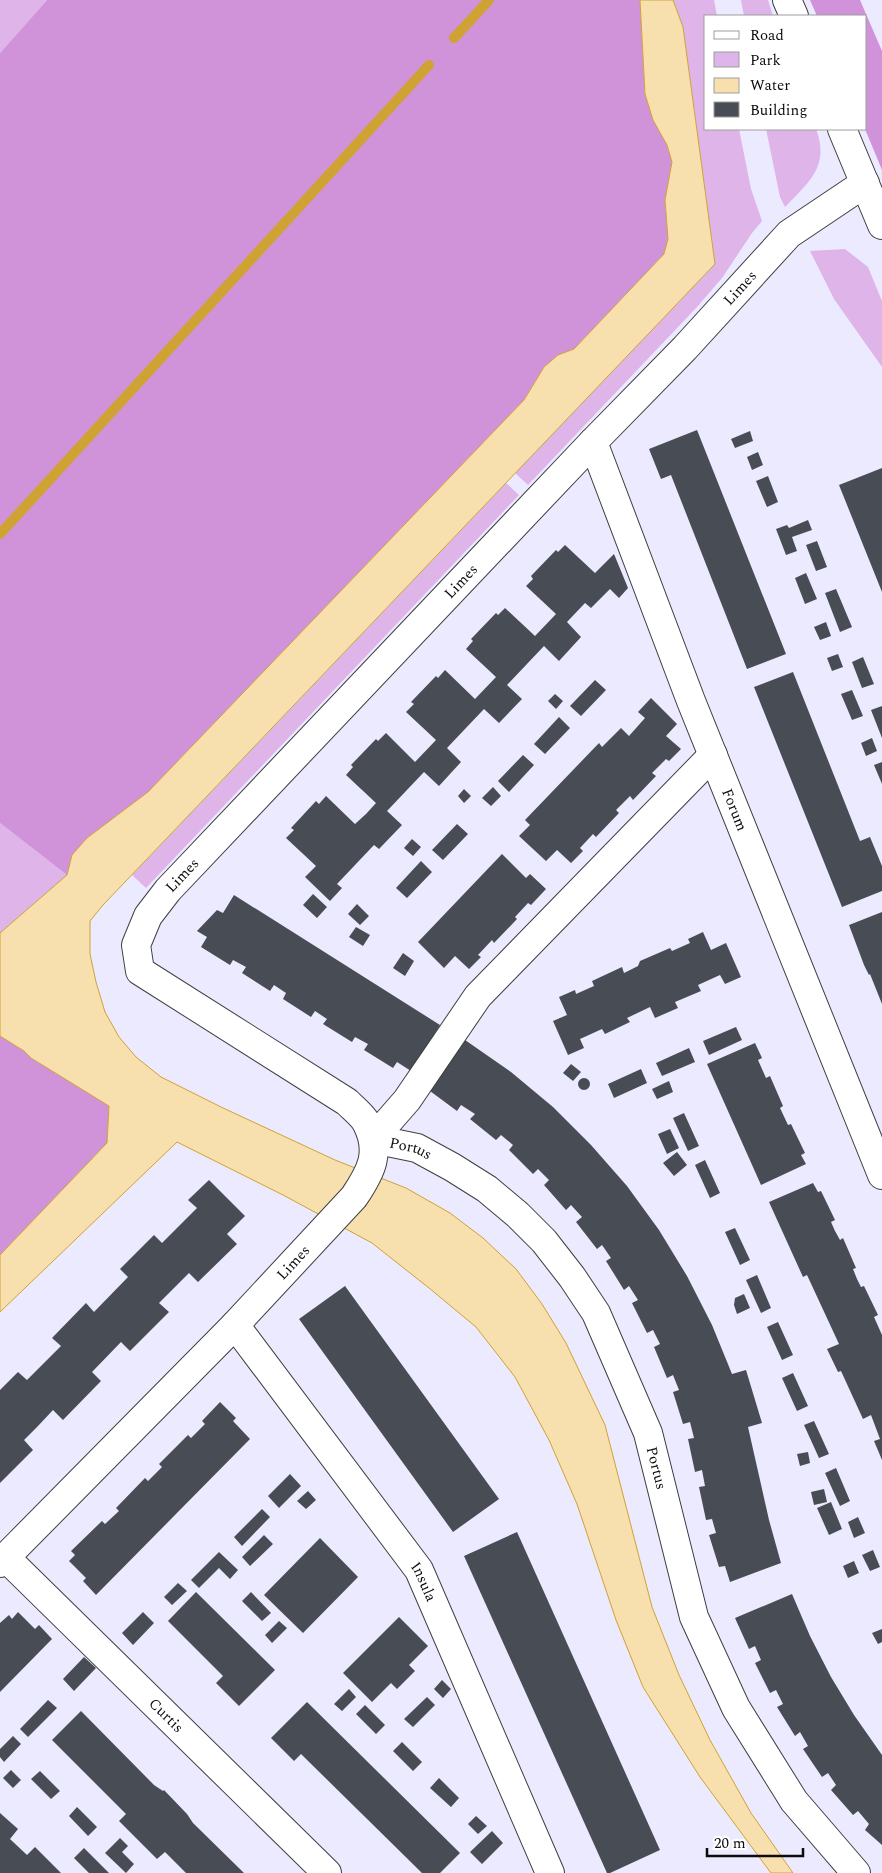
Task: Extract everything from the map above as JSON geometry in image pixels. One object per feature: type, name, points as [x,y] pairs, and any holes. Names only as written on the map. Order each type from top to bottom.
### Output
[{"type":"street","points":[[787,0],[794,15]]},
{"type":"street","points":[[842,130],[882,225]]},
{"type":"street","name":"Limes","points":[[3,1560],[235,1325],[354,1197],[373,1166],[373,1139],[365,1121],[347,1102],[140,970],[136,945],[148,916],[168,890],[593,442],[685,348],[789,234],[865,182]]},
{"type":"street","name":"Forum","points":[[593,442],[713,755],[882,1175]]},
{"type":"street","points":[[373,1139],[406,1100],[478,996],[713,755]]},
{"type":"street","name":"Portus","points":[[373,1139],[418,1148],[487,1189],[518,1215],[544,1241],[572,1277],[596,1313],[648,1433],[694,1617],[736,1708],[794,1801],[856,1873]]},
{"type":"street","name":"Insula","points":[[235,1325],[419,1570],[550,1873]]},
{"type":"street","name":"Curtis","points":[[3,1560],[327,1873]]},
{"type":"green space","points":[[0,0],[47,0],[0,53]]},
{"type":"green space","points":[[673,0],[714,0],[717,15],[704,15],[704,130],[739,130],[751,189],[762,221],[722,278],[697,307],[528,485],[515,473],[715,264],[683,28]]},
{"type":"green space","points":[[741,0],[768,0],[773,15],[744,15]]},
{"type":"green space","points":[[766,130],[816,130],[820,142],[820,153],[819,163],[815,172],[785,207],[780,197]]},
{"type":"green space","points":[[845,249],[868,267],[882,301],[882,367],[834,299],[810,251]]},
{"type":"green space","points":[[506,483],[519,495],[146,888],[132,875]]},
{"type":"green space","points":[[0,823],[67,875],[0,933]]},
{"type":"shaded area","points":[[47,0],[640,0],[645,94],[653,120],[667,145],[672,162],[665,200],[668,239],[664,254],[574,349],[558,355],[544,367],[524,400],[148,792],[87,838],[72,855],[67,875],[0,823],[0,53]]},
{"type":"shaded area","points":[[810,0],[860,0],[866,15],[817,15]]},
{"type":"shaded area","points":[[867,16],[882,51],[882,170],[865,130],[867,130]]},
{"type":"shaded area","points":[[0,1036],[24,1051],[31,1058],[109,1106],[107,1143],[0,1255]]},
{"type":"water","points":[[640,0],[673,0],[683,27],[715,264],[103,905],[90,921],[90,954],[105,1012],[119,1037],[136,1057],[161,1077],[335,1160],[406,1188],[450,1213],[483,1238],[516,1269],[542,1304],[566,1343],[605,1425],[652,1607],[679,1675],[710,1740],[751,1813],[793,1873],[771,1873],[700,1777],[643,1687],[616,1620],[577,1504],[549,1440],[515,1377],[476,1327],[372,1243],[283,1195],[177,1142],[0,1312],[0,1255],[107,1143],[109,1106],[31,1058],[24,1051],[0,1036],[0,933],[67,875],[72,855],[87,838],[148,792],[524,400],[544,367],[558,355],[574,349],[664,254],[668,239],[665,200],[672,162],[667,145],[653,120],[645,94]]},
{"type":"building","points":[[697,430],[786,654],[747,669],[671,475],[661,479],[649,449]]},
{"type":"building","points":[[750,431],[753,441],[735,448],[731,439]]},
{"type":"building","points":[[758,452],[763,465],[752,470],[747,457]]},
{"type":"building","points":[[882,468],[882,592],[839,485]]},
{"type":"building","points":[[768,476],[778,502],[767,507],[756,481]]},
{"type":"building","points":[[808,520],[812,530],[792,537],[797,551],[786,555],[776,529],[787,525],[789,528]]},
{"type":"building","points":[[817,541],[827,567],[816,571],[806,545]]},
{"type":"building","points":[[565,545],[595,573],[614,554],[628,588],[619,598],[610,589],[591,608],[585,603],[567,622],[581,637],[559,661],[544,646],[507,685],[522,699],[499,723],[484,709],[447,748],[461,762],[439,786],[424,772],[387,811],[402,825],[379,849],[374,845],[337,884],[342,888],[330,901],[305,877],[316,866],[286,838],[294,830],[291,828],[316,801],[319,804],[326,796],[355,824],[366,814],[376,803],[346,775],[353,767],[351,765],[376,739],[378,741],[386,733],[415,762],[436,740],[406,712],[414,704],[411,702],[436,676],[438,678],[445,670],[475,699],[496,677],[466,649],[473,641],[471,639],[496,613],[498,615],[505,608],[535,636],[556,614],[526,586],[533,579],[531,576],[556,550],[558,552]]},
{"type":"building","points":[[806,573],[817,599],[805,604],[795,578]]},
{"type":"building","points":[[836,589],[852,627],[840,632],[825,593]]},
{"type":"building","points":[[826,622],[831,636],[820,640],[814,627]]},
{"type":"building","points":[[838,654],[843,667],[832,671],[827,658]]},
{"type":"building","points":[[863,657],[874,684],[862,688],[852,662]]},
{"type":"building","points":[[793,672],[860,841],[870,837],[882,866],[882,891],[842,907],[754,687]]},
{"type":"building","points":[[595,680],[606,690],[581,716],[570,706]]},
{"type":"building","points":[[852,690],[863,716],[852,720],[841,694]]},
{"type":"building","points":[[555,694],[563,701],[556,709],[548,701]]},
{"type":"building","points":[[651,698],[677,724],[666,736],[681,749],[669,761],[666,759],[652,773],[656,776],[633,800],[630,796],[616,810],[619,813],[596,837],[593,834],[580,848],[583,851],[571,863],[557,850],[546,861],[519,836],[530,825],[525,820],[599,743],[602,747],[621,728],[629,736],[645,718],[638,712]]},
{"type":"building","points":[[882,706],[882,738],[871,710]]},
{"type":"building","points":[[559,717],[570,728],[545,754],[534,744]]},
{"type":"building","points":[[872,738],[877,751],[866,756],[861,743]]},
{"type":"building","points":[[523,755],[534,765],[509,792],[498,781]]},
{"type":"building","points":[[882,762],[882,784],[874,765]]},
{"type":"building","points":[[493,787],[501,796],[491,806],[482,798]]},
{"type":"building","points":[[464,789],[471,796],[464,803],[458,796]]},
{"type":"building","points":[[457,824],[468,834],[443,860],[432,850]]},
{"type":"building","points":[[412,839],[421,847],[413,856],[404,848]]},
{"type":"building","points":[[502,854],[526,878],[530,874],[546,889],[531,905],[528,903],[515,917],[517,919],[494,943],[492,940],[478,955],[481,957],[469,969],[455,956],[444,968],[418,942]]},
{"type":"building","points":[[421,861],[432,872],[407,898],[396,888]]},
{"type":"building","points":[[313,894],[327,907],[317,918],[303,905]]},
{"type":"building","points":[[234,895],[440,1025],[411,1071],[397,1062],[393,1068],[364,1050],[368,1044],[355,1037],[352,1042],[323,1024],[327,1019],[315,1011],[311,1017],[283,999],[286,993],[274,985],[270,991],[242,973],[246,967],[233,960],[230,965],[201,947],[207,937],[197,931],[217,910],[223,913]]},
{"type":"building","points":[[357,904],[369,916],[360,925],[348,914]]},
{"type":"building","points":[[882,912],[882,1004],[870,974],[864,965],[849,925]]},
{"type":"building","points":[[356,927],[370,935],[363,946],[349,937]]},
{"type":"building","points":[[703,932],[711,950],[726,943],[741,977],[725,984],[720,975],[698,985],[701,991],[675,1002],[678,1008],[655,1018],[650,1007],[627,1018],[630,1022],[605,1034],[602,1029],[580,1039],[584,1048],[568,1055],[553,1021],[567,1015],[559,997],[575,990],[576,994],[594,986],[592,981],[622,967],[624,973],[638,966],[640,961],[670,948],[672,951],[690,943],[688,939]]},
{"type":"building","points":[[403,953],[414,961],[405,976],[393,968]]},
{"type":"building","points":[[736,1027],[742,1040],[709,1055],[703,1041]]},
{"type":"building","points":[[465,1040],[511,1072],[553,1107],[591,1145],[627,1186],[659,1230],[687,1276],[712,1325],[732,1374],[746,1370],[762,1423],[748,1427],[769,1520],[781,1563],[730,1582],[725,1566],[719,1567],[709,1535],[716,1533],[712,1519],[706,1520],[699,1487],[705,1486],[702,1470],[695,1472],[688,1439],[694,1438],[690,1422],[683,1424],[673,1392],[679,1390],[673,1375],[667,1378],[654,1347],[660,1344],[653,1330],[647,1333],[632,1303],[638,1300],[629,1286],[624,1290],[606,1261],[611,1258],[602,1245],[597,1249],[576,1222],[582,1217],[571,1205],[566,1210],[544,1185],[549,1180],[538,1169],[533,1174],[509,1150],[513,1145],[501,1135],[496,1140],[470,1119],[475,1114],[461,1105],[457,1111],[430,1091]]},
{"type":"building","points":[[755,1043],[762,1058],[758,1060],[766,1078],[770,1076],[783,1106],[780,1108],[788,1125],[791,1124],[805,1153],[801,1155],[806,1164],[761,1185],[707,1064]]},
{"type":"building","points":[[689,1048],[695,1062],[662,1076],[656,1063]]},
{"type":"building","points":[[571,1064],[581,1072],[573,1081],[563,1073]]},
{"type":"building","points":[[641,1069],[647,1083],[614,1098],[608,1084]]},
{"type":"building","points":[[582,1078],[586,1078],[590,1084],[586,1090],[582,1090],[578,1086],[578,1082]]},
{"type":"building","points":[[669,1081],[673,1092],[657,1099],[652,1089]]},
{"type":"building","points":[[684,1113],[699,1146],[688,1151],[673,1118]]},
{"type":"building","points":[[670,1129],[679,1148],[667,1154],[658,1134]]},
{"type":"building","points":[[677,1152],[687,1165],[674,1176],[663,1163]]},
{"type":"building","points":[[705,1160],[720,1193],[710,1198],[695,1165]]},
{"type":"building","points":[[209,1180],[245,1216],[227,1234],[237,1244],[198,1282],[189,1273],[159,1303],[169,1312],[130,1351],[121,1342],[92,1372],[101,1381],[63,1420],[53,1410],[24,1440],[33,1450],[0,1483],[0,1390],[18,1372],[27,1380],[61,1346],[52,1338],[86,1303],[94,1312],[128,1277],[120,1269],[154,1235],[162,1243],[197,1208],[188,1200]]},
{"type":"building","points":[[813,1183],[818,1192],[821,1191],[835,1220],[831,1222],[835,1231],[840,1240],[843,1238],[856,1268],[853,1269],[857,1279],[861,1287],[864,1286],[878,1315],[874,1317],[882,1335],[882,1460],[874,1441],[880,1439],[871,1415],[863,1419],[841,1371],[838,1372],[827,1349],[839,1344],[807,1275],[803,1277],[769,1202]]},
{"type":"building","points":[[735,1228],[750,1260],[740,1265],[725,1232]]},
{"type":"building","points":[[757,1275],[771,1308],[761,1313],[746,1280]]},
{"type":"building","points":[[345,1286],[499,1499],[453,1532],[299,1319]]},
{"type":"building","points":[[744,1294],[750,1308],[737,1314],[734,1305],[735,1298]]},
{"type":"building","points":[[778,1322],[793,1355],[782,1360],[767,1327]]},
{"type":"building","points":[[793,1373],[808,1406],[797,1411],[782,1378]]},
{"type":"building","points":[[220,1402],[236,1418],[233,1421],[250,1439],[96,1595],[83,1581],[86,1578],[69,1561],[75,1555],[71,1551],[102,1521],[105,1524],[119,1511],[116,1508],[145,1478],[148,1481],[162,1467],[159,1464],[188,1435],[191,1438],[205,1424],[202,1421]]},
{"type":"building","points":[[814,1421],[829,1454],[819,1458],[804,1425]]},
{"type":"building","points":[[808,1452],[810,1463],[800,1466],[797,1454]]},
{"type":"building","points":[[836,1468],[850,1501],[840,1506],[825,1473]]},
{"type":"building","points":[[290,1474],[301,1486],[279,1508],[268,1496]]},
{"type":"building","points":[[824,1489],[827,1502],[814,1505],[811,1492]]},
{"type":"building","points":[[308,1491],[316,1500],[306,1509],[297,1501]]},
{"type":"building","points":[[831,1502],[842,1529],[829,1535],[817,1508]]},
{"type":"building","points":[[262,1509],[270,1517],[242,1546],[234,1537]]},
{"type":"building","points":[[858,1517],[865,1533],[854,1538],[848,1522]]},
{"type":"building","points":[[517,1532],[660,1850],[610,1873],[607,1873],[464,1556]]},
{"type":"building","points":[[264,1535],[273,1544],[250,1566],[242,1557]]},
{"type":"building","points":[[320,1538],[358,1577],[303,1633],[264,1595]]},
{"type":"building","points":[[873,1550],[880,1567],[870,1571],[862,1555]]},
{"type":"building","points":[[219,1552],[238,1570],[230,1579],[219,1568],[199,1588],[191,1580]]},
{"type":"building","points":[[854,1561],[859,1573],[848,1578],[843,1566]]},
{"type":"building","points":[[178,1583],[187,1591],[172,1605],[164,1597]]},
{"type":"building","points":[[196,1592],[275,1670],[239,1706],[216,1683],[223,1676],[168,1621]]},
{"type":"building","points":[[251,1592],[271,1613],[262,1621],[242,1601]]},
{"type":"building","points":[[792,1594],[810,1636],[831,1677],[854,1715],[882,1755],[882,1845],[865,1830],[869,1824],[858,1811],[853,1815],[831,1790],[836,1785],[828,1773],[822,1777],[803,1749],[808,1746],[800,1732],[795,1736],[777,1707],[783,1704],[776,1690],[770,1693],[755,1663],[761,1660],[755,1646],[749,1649],[735,1618]]},
{"type":"building","points":[[18,1612],[35,1629],[39,1625],[52,1639],[0,1692],[0,1623],[9,1615],[12,1619]]},
{"type":"building","points":[[143,1612],[154,1623],[133,1645],[122,1633]]},
{"type":"building","points":[[399,1617],[428,1646],[409,1665],[415,1671],[397,1689],[391,1683],[372,1702],[343,1673]]},
{"type":"building","points":[[279,1621],[287,1628],[272,1643],[265,1635]]},
{"type":"building","points":[[882,1629],[882,1642],[878,1644],[872,1633]]},
{"type":"building","points":[[84,1657],[96,1668],[74,1691],[63,1679]]},
{"type":"building","points":[[442,1680],[451,1689],[443,1698],[434,1689]]},
{"type":"building","points":[[349,1689],[356,1697],[342,1711],[334,1704]]},
{"type":"building","points":[[427,1697],[435,1705],[413,1727],[404,1719]]},
{"type":"building","points":[[48,1700],[57,1708],[28,1737],[20,1729]]},
{"type":"building","points":[[307,1702],[460,1853],[440,1873],[422,1873],[301,1754],[294,1761],[271,1738]]},
{"type":"building","points":[[365,1705],[385,1725],[376,1734],[356,1714]]},
{"type":"building","points":[[81,1711],[154,1785],[164,1790],[193,1823],[244,1873],[186,1873],[165,1852],[157,1859],[119,1821],[126,1814],[52,1740]]},
{"type":"building","points":[[13,1736],[21,1744],[4,1762],[0,1757],[0,1749]]},
{"type":"building","points":[[402,1742],[422,1762],[413,1771],[393,1751]]},
{"type":"building","points":[[11,1770],[21,1780],[13,1788],[3,1778]]},
{"type":"building","points":[[40,1771],[60,1791],[51,1799],[31,1779]]},
{"type":"building","points":[[439,1778],[459,1798],[451,1807],[430,1788]]},
{"type":"building","points":[[77,1807],[97,1827],[88,1836],[69,1816]]},
{"type":"building","points":[[0,1813],[18,1829],[10,1839],[27,1855],[35,1847],[61,1873],[0,1873]]},
{"type":"building","points":[[476,1816],[487,1826],[478,1834],[468,1824]]},
{"type":"building","points":[[492,1831],[503,1843],[482,1864],[470,1852]]},
{"type":"building","points":[[120,1838],[128,1846],[122,1852],[134,1864],[126,1873],[105,1853]]},
{"type":"building","points":[[84,1848],[109,1873],[89,1873],[74,1858]]},
{"type":"waterway","points":[[454,38],[489,0]]},
{"type":"waterway","points":[[0,534],[429,65]]}]
